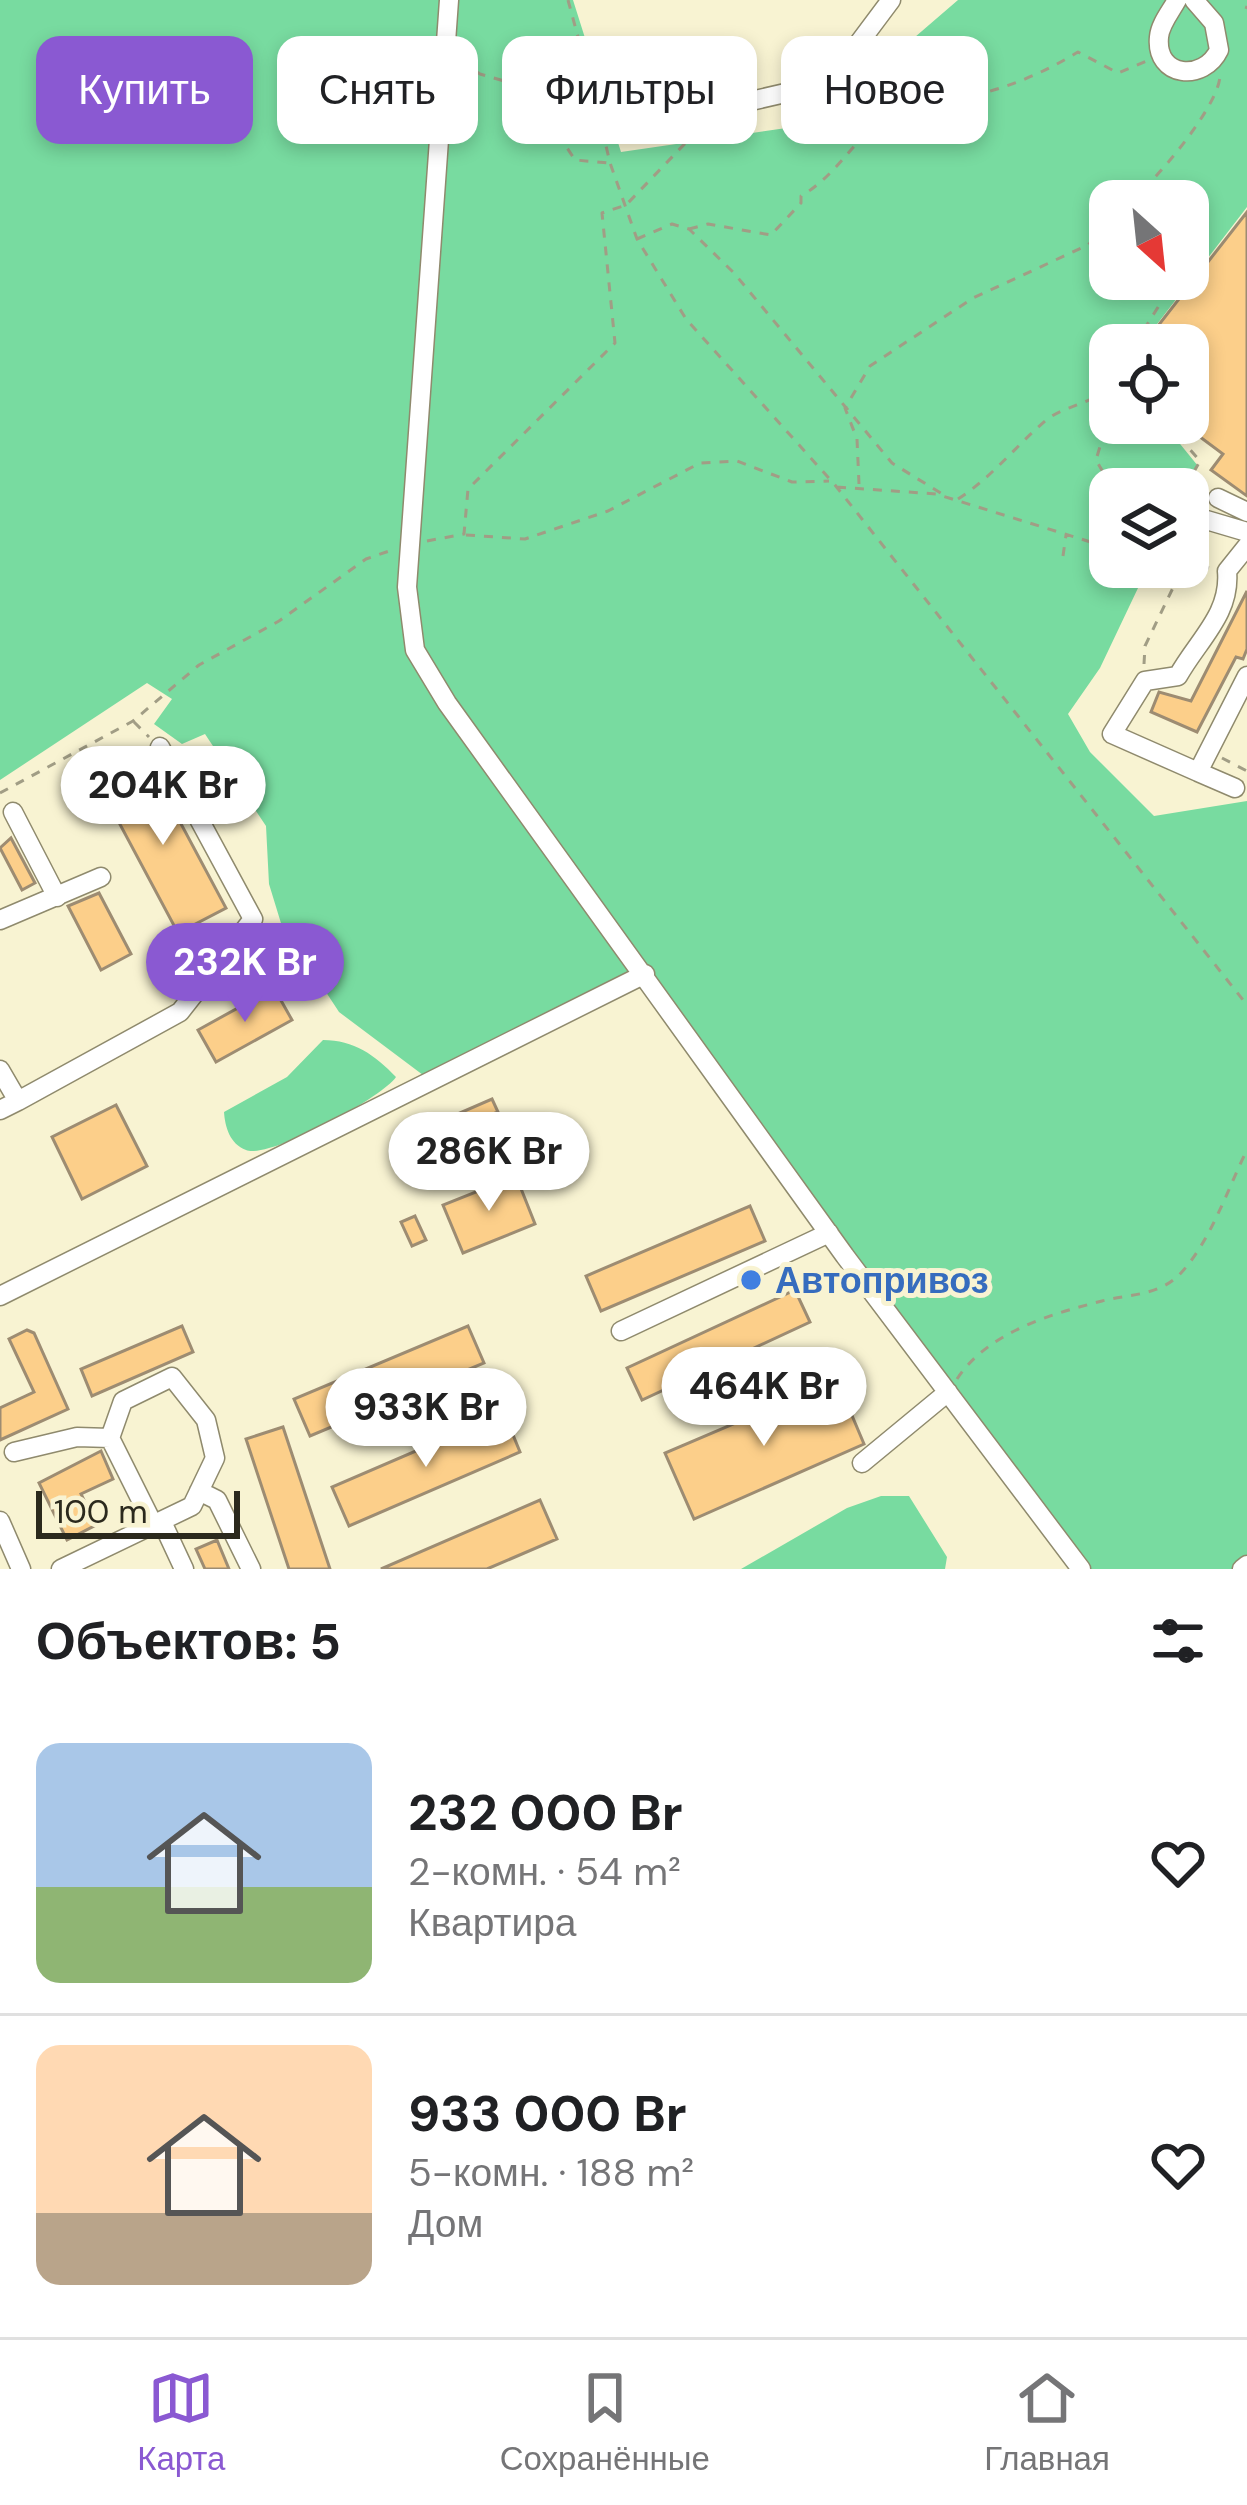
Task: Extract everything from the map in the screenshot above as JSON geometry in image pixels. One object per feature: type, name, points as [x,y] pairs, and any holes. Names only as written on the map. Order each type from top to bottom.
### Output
[{"type":"street","points":[[447,36],[449,0]]},
{"type":"street","points":[[757,98],[829,83],[891,0]]},
{"type":"street","points":[[1177,0],[1159,36],[1166,60],[1178,71],[1195,73],[1212,62],[1219,50],[1214,23],[1194,0]]},
{"type":"street","points":[[439,144],[407,545],[409,619],[423,667],[829,1233],[1081,1569]]},
{"type":"street","points":[[1218,499],[1247,512]]},
{"type":"street","points":[[1209,521],[1247,532]]},
{"type":"street","points":[[1235,788],[1112,734],[1145,681],[1178,676],[1229,594],[1227,571],[1247,546]]},
{"type":"street","points":[[1198,772],[1247,676]]},
{"type":"street","points":[[0,1070],[9,1106],[180,1012],[253,919],[160,747]]},
{"type":"street","points":[[13,812],[57,897]]},
{"type":"street","points":[[0,920],[100,877]]},
{"type":"street","points":[[0,1296],[645,974]]},
{"type":"street","points":[[621,1331],[829,1233]]},
{"type":"street","points":[[61,1569],[159,1526],[192,1506],[215,1458],[206,1420],[172,1377],[123,1401],[110,1438],[159,1526],[184,1569]]},
{"type":"street","points":[[862,1463],[948,1392]]},
{"type":"street","points":[[14,1452],[77,1437],[110,1438]]},
{"type":"street","points":[[199,1491],[217,1500],[251,1569]]},
{"type":"street","points":[[0,1521],[21,1569]]},
{"type":"path","points":[[568,0],[610,163],[638,239],[686,319],[835,485],[1247,1005]]},
{"type":"path","points":[[1153,180],[1220,90],[1219,50]]},
{"type":"path","points":[[689,229],[708,224],[771,236],[801,203],[800,196],[823,184],[855,151],[869,126],[908,105],[974,96],[1048,74],[1078,52],[1118,73],[1156,57]]},
{"type":"path","points":[[478,73],[528,88],[575,160],[610,163]]},
{"type":"path","points":[[464,534],[468,489],[615,343],[602,213],[626,206],[683,144]]},
{"type":"path","points":[[638,239],[672,224],[689,229],[770,312],[892,463],[956,502],[1089,542]]},
{"type":"path","points":[[845,409],[870,366],[973,298],[1089,244]]},
{"type":"path","points":[[956,502],[1044,422],[1089,400]]},
{"type":"path","points":[[845,409],[857,439],[859,484]]},
{"type":"path","points":[[1185,444],[1200,461],[1196,468]]},
{"type":"path","points":[[0,793],[133,721],[199,664],[278,621],[366,559],[407,545],[464,534],[525,539],[608,511],[700,464],[737,460],[792,482],[824,478],[835,485],[859,484],[949,498]]},
{"type":"path","points":[[1063,556],[1066,535]]},
{"type":"path","points":[[1209,568],[1227,571]]},
{"type":"path","points":[[1145,681],[1145,646],[1174,588]]},
{"type":"path","points":[[133,721],[160,747]]},
{"type":"path","points":[[1209,752],[1247,771]]},
{"type":"path","points":[[948,1392],[993,1340],[1101,1301],[1155,1291],[1178,1276],[1200,1245],[1247,1150]]},
{"type":"green space","points":[[0,0],[573,0],[584,36],[502,36],[502,144],[618,144],[621,152],[676,144],[757,144],[757,132],[781,129],[781,144],[988,144],[988,36],[916,36],[958,0],[1247,0],[1247,207],[1209,256],[1209,180],[1089,180],[1089,300],[1176,300],[1157,324],[1089,324],[1089,444],[1180,444],[1198,466],[1089,468],[1089,588],[1138,588],[1100,668],[1068,714],[1090,752],[1154,816],[1247,801],[1247,1569],[1081,1569],[645,975],[431,1081],[339,1012],[303,957],[286,965],[284,933],[269,884],[266,826],[205,734],[182,744],[154,724],[172,699],[147,683],[0,780]]},
{"type":"green space","points":[[323,1040],[363,1050],[396,1077],[370,1099],[299,1137],[258,1151],[236,1144],[224,1112],[287,1077]]},
{"type":"green space","points":[[881,1496],[909,1496],[947,1557],[945,1569],[741,1569],[847,1508]]},
{"type":"building","points":[[1247,212],[1247,496],[1211,470],[1223,454],[1209,444],[1209,324],[1159,324],[1178,300],[1209,300],[1209,261]]},
{"type":"building","points":[[1247,591],[1247,649],[1243,659],[1236,657],[1197,732],[1151,712],[1159,692],[1191,701]]},
{"type":"building","points":[[148,762],[226,908],[178,933],[100,787]]},
{"type":"building","points":[[11,838],[35,883],[22,890],[0,848]]},
{"type":"building","points":[[99,893],[131,954],[101,970],[68,906]]},
{"type":"building","points":[[274,988],[292,1020],[216,1062],[198,1030]]},
{"type":"building","points":[[492,1099],[498,1112],[460,1127],[455,1115]]},
{"type":"building","points":[[116,1105],[147,1166],[82,1199],[52,1137]]},
{"type":"building","points":[[516,1176],[535,1224],[463,1253],[443,1205]]},
{"type":"building","points":[[750,1206],[765,1241],[601,1311],[586,1276]]},
{"type":"building","points":[[415,1216],[426,1240],[412,1246],[401,1222]]},
{"type":"building","points":[[795,1290],[810,1322],[642,1400],[627,1368]]},
{"type":"building","points":[[182,1326],[193,1352],[92,1396],[81,1369]]},
{"type":"building","points":[[468,1326],[484,1363],[310,1436],[294,1399]]},
{"type":"building","points":[[27,1330],[34,1333],[68,1409],[0,1440],[0,1408],[34,1392],[9,1339]]},
{"type":"building","points":[[837,1380],[864,1444],[694,1519],[665,1453]]},
{"type":"building","points":[[504,1413],[520,1452],[349,1526],[332,1487]]},
{"type":"building","points":[[283,1427],[330,1569],[289,1569],[246,1439]]},
{"type":"building","points":[[101,1451],[113,1479],[81,1494],[96,1525],[67,1540],[39,1483]]},
{"type":"building","points":[[540,1500],[557,1539],[487,1569],[381,1569]]},
{"type":"building","points":[[217,1540],[229,1569],[205,1569],[196,1549]]},
{"type":"place","name":"Автопривоз","points":[[751,1280]]}]
